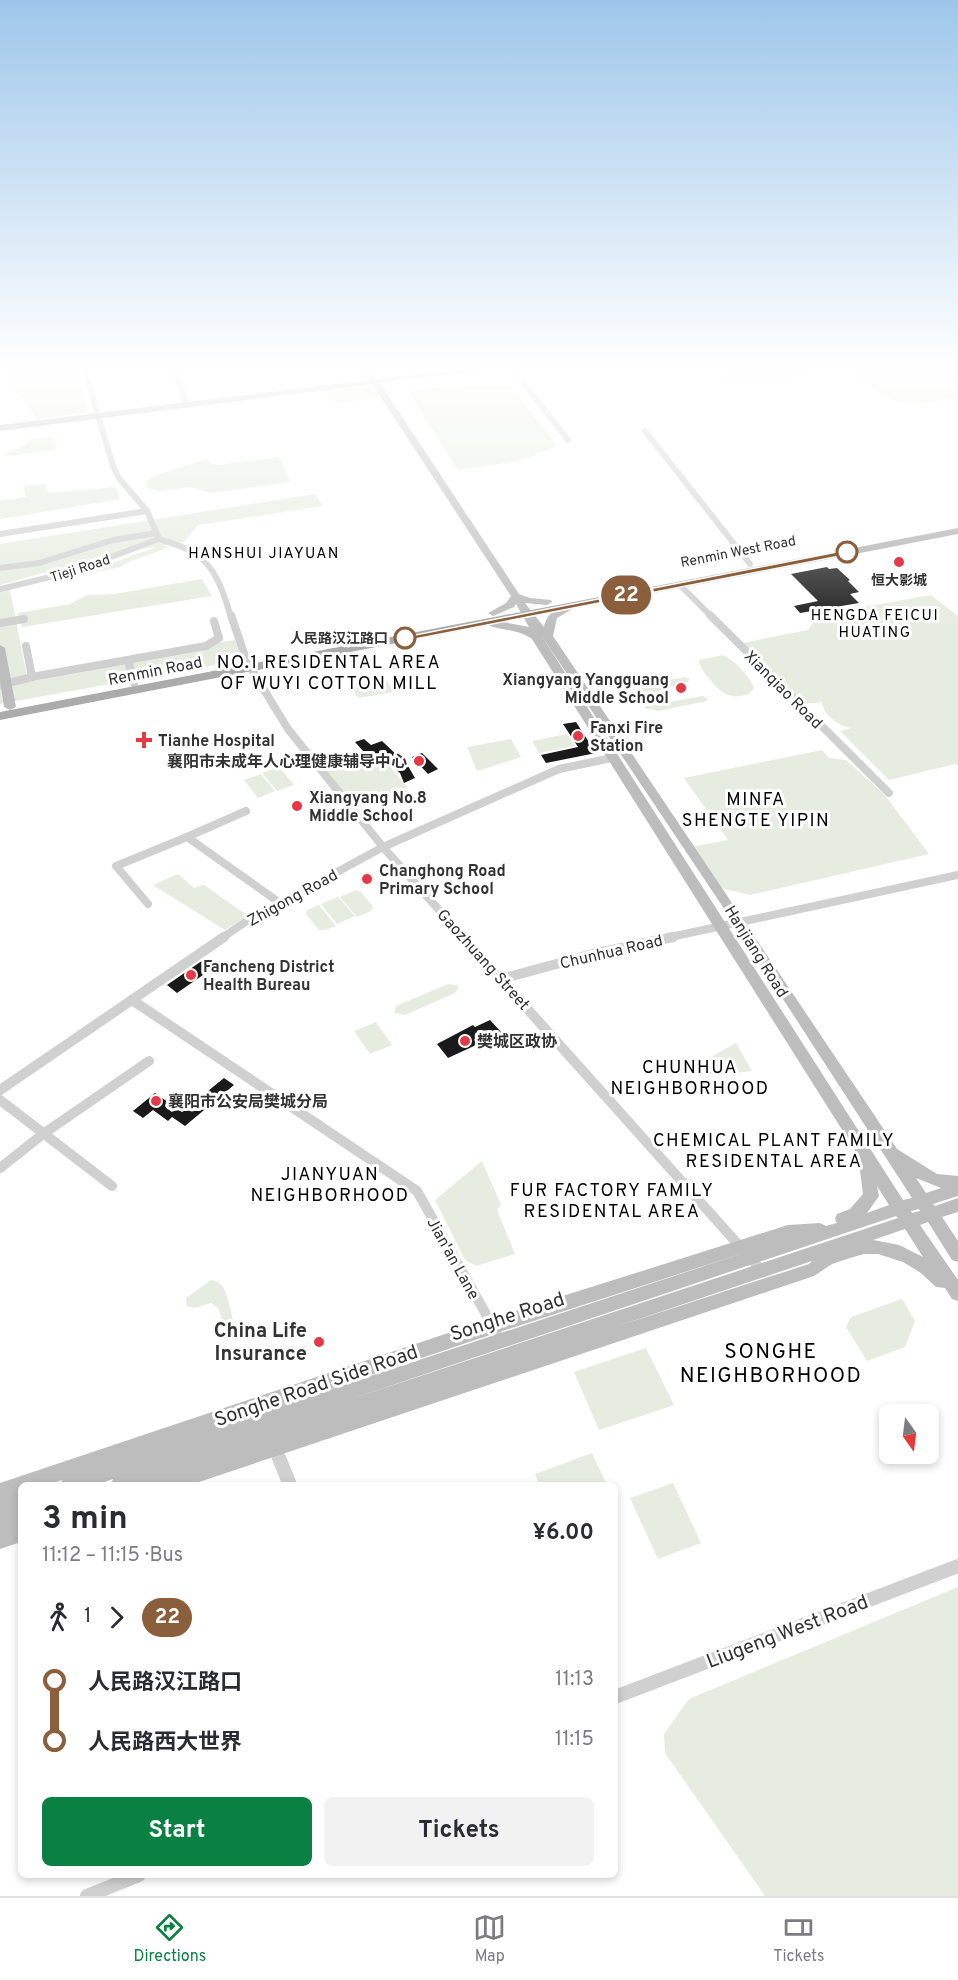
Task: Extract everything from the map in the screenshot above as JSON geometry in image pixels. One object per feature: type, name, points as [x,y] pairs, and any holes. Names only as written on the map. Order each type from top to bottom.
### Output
[{"type":"main road","name":"Hanjiang Road","points":[[424,456],[533,623],[612,758],[722,926],[904,1214],[958,1294]]},
{"type":"main road","points":[[491,617],[525,629],[533,623],[572,606],[957,531]]},
{"type":"main road","name":"Renmin West Road","points":[[533,623],[547,602],[750,564],[957,531]]},
{"type":"main road","points":[[491,617],[510,605],[516,596],[529,601],[547,602]]},
{"type":"main road","points":[[533,623],[549,621],[554,614],[572,606]]},
{"type":"main road","name":"Renmin Road","points":[[0,716],[491,617],[533,623]]},
{"type":"main road","name":"Hanjiang Road","points":[[533,623],[740,922],[958,1255]]},
{"type":"main road","points":[[0,648],[5,708]]},
{"type":"main road","name":"Renmin Road","points":[[5,708],[134,683],[249,665]]},
{"type":"main road","points":[[886,1146],[921,1176],[950,1183],[958,1182]]},
{"type":"main road","points":[[810,1230],[856,1214],[871,1196],[865,1152]]},
{"type":"main road","points":[[702,1298],[751,1258],[844,1234],[926,1207],[958,1189]]},
{"type":"main road","points":[[926,1207],[958,1205]]},
{"type":"main road","name":"Songhe Road Side Road","points":[[48,1482],[188,1453],[270,1426],[472,1375],[702,1298],[814,1269],[827,1258],[844,1234],[810,1230],[788,1232],[751,1258],[497,1333],[270,1426],[188,1453],[166,1482]]},
{"type":"main road","points":[[827,1258],[867,1247],[900,1252],[931,1269],[958,1300]]},
{"type":"main road","points":[[80,1482],[188,1453]]},
{"type":"main road","points":[[126,1482],[188,1453]]},
{"type":"main road","name":"Songhe Road Side Road","points":[[0,1492],[18,1488]]},
{"type":"main road","points":[[0,1508],[18,1502]]},
{"type":"main road","points":[[0,1525],[18,1519]]},
{"type":"main road","points":[[0,1539],[18,1533]]},
{"type":"street","points":[[0,568],[39,563],[113,540],[158,536],[147,511],[118,477],[111,456]]},
{"type":"street","points":[[665,456],[750,564]]},
{"type":"street","points":[[0,534],[147,511]]},
{"type":"street","name":"Tieji Road","points":[[0,589],[71,572],[158,536]]},
{"type":"street","name":"Gaozhuang Street","points":[[158,536],[195,553],[210,569],[221,586],[249,665],[288,729],[383,847],[751,1258]]},
{"type":"street","name":"Xianqiao Road","points":[[680,585],[889,793]]},
{"type":"street","points":[[0,623],[24,619]]},
{"type":"street","points":[[3,684],[206,646],[219,638],[214,621]]},
{"type":"street","points":[[26,646],[33,677]]},
{"type":"street","points":[[128,660],[134,683]]},
{"type":"street","name":"Zhigong Road","points":[[0,1090],[247,921],[383,847],[559,768],[612,758]]},
{"type":"street","points":[[148,904],[116,866],[246,811]]},
{"type":"street","points":[[187,837],[280,903]]},
{"type":"street","points":[[722,926],[958,875]]},
{"type":"street","name":"Chunhua Road","points":[[501,979],[593,954],[722,926]]},
{"type":"street","name":"Jian'an Lane","points":[[132,1000],[417,1191],[497,1333]]},
{"type":"street","points":[[0,1168],[43,1134],[149,1061]]},
{"type":"street","points":[[0,1100],[112,1186]]},
{"type":"street","points":[[270,1426],[289,1482]]},
{"type":"street","name":"Liugeng West Road","points":[[618,1696],[958,1566]]},
{"type":"street","points":[[87,1896],[132,1878]]},
{"type":"shaded area","points":[[449,456],[530,456],[518,461],[458,470]]},
{"type":"shaded area","points":[[279,457],[290,482],[211,493],[191,487],[158,491],[148,488],[146,483],[151,477],[207,459],[211,464],[220,465]]},
{"type":"shaded area","points":[[45,484],[48,493],[116,487],[120,499],[0,519],[0,501],[25,497],[24,486]]},
{"type":"shaded area","points":[[315,494],[323,506],[198,525],[184,542],[163,545],[170,547],[120,567],[79,575],[156,547],[114,553],[0,585],[0,544]]},
{"type":"shaded area","points":[[202,579],[212,596],[22,627],[18,613],[70,604],[87,595],[114,594]]},
{"type":"shaded area","points":[[10,590],[28,682],[202,651],[216,643],[235,640],[242,660],[0,704],[0,591]]},
{"type":"shaded area","points":[[931,595],[958,616],[958,766],[955,764],[889,780],[840,731],[851,728],[832,719],[825,711],[822,702],[804,704],[742,643],[808,630],[819,615]]},
{"type":"shaded area","points":[[723,655],[749,678],[754,688],[749,694],[730,696],[726,694],[703,671],[699,660]]},
{"type":"shaded area","points":[[685,677],[690,679],[686,683],[651,693],[643,691],[639,686]]},
{"type":"shaded area","points":[[387,680],[393,692],[359,698],[352,690],[357,686]]},
{"type":"shaded area","points":[[703,696],[708,699],[707,701],[658,711],[644,708],[646,706]]},
{"type":"shaded area","points":[[567,734],[575,746],[539,753],[532,741]]},
{"type":"shaded area","points":[[511,739],[521,757],[477,771],[467,747]]},
{"type":"shaded area","points":[[822,750],[829,758],[846,760],[884,794],[929,854],[750,895],[717,887],[690,847],[728,840],[684,778]]},
{"type":"shaded area","points":[[361,754],[369,762],[378,759],[389,766],[408,788],[355,808],[323,768]]},
{"type":"shaded area","points":[[279,767],[294,785],[277,791],[262,773]]},
{"type":"shaded area","points":[[261,774],[275,791],[258,798],[244,780]]},
{"type":"shaded area","points":[[178,874],[194,888],[204,885],[248,916],[225,930],[153,885]]},
{"type":"shaded area","points":[[356,890],[361,892],[373,907],[371,911],[357,917],[340,897]]},
{"type":"shaded area","points":[[338,897],[355,916],[337,924],[321,904]]},
{"type":"shaded area","points":[[319,905],[336,926],[319,930],[306,914],[307,910]]},
{"type":"shaded area","points":[[448,984],[459,986],[455,993],[405,1015],[394,1013],[396,1006]]},
{"type":"shaded area","points":[[376,1022],[392,1045],[370,1054],[354,1031]]},
{"type":"shaded area","points":[[736,1043],[752,1071],[726,1074],[709,1058]]},
{"type":"shaded area","points":[[482,1161],[501,1205],[497,1210],[515,1254],[476,1266],[465,1260],[435,1200]]},
{"type":"shaded area","points":[[211,1280],[217,1281],[224,1290],[233,1320],[230,1323],[222,1321],[219,1309],[211,1303],[194,1308],[187,1306],[186,1298]]},
{"type":"shaded area","points":[[902,1299],[915,1321],[905,1347],[867,1361],[846,1327],[851,1317]]},
{"type":"shaded area","points":[[646,1348],[674,1405],[599,1430],[574,1372]]},
{"type":"shaded area","points":[[592,1453],[606,1482],[538,1482],[535,1474]]},
{"type":"shaded area","points":[[673,1483],[701,1543],[658,1559],[630,1498]]},
{"type":"shaded area","points":[[958,1587],[958,1896],[765,1896],[665,1753],[664,1734],[689,1699]]},
{"type":"building","points":[[827,567],[837,568],[850,580],[848,581],[859,592],[850,594],[859,603],[800,613],[794,606],[818,601],[791,574]]},
{"type":"building","name":"Fanxi Fire Station","points":[[576,722],[596,753],[546,763],[541,755],[578,747],[563,724]]},
{"type":"building","points":[[364,739],[371,745],[382,741],[402,760],[404,759],[415,778],[404,783],[400,773],[380,756],[371,760],[355,742]]},
{"type":"building","points":[[422,753],[438,769],[428,774],[412,757]]},
{"type":"building","name":"Fancheng District Health Bureau","points":[[206,958],[216,966],[177,993],[167,985]]},
{"type":"building","name":"樊城区政协","points":[[490,1020],[502,1033],[448,1058],[437,1044],[473,1025],[475,1027]]},
{"type":"building","name":"襄阳市公安局樊城分局","points":[[224,1078],[234,1085],[185,1126],[172,1117],[168,1121],[153,1110],[143,1118],[133,1111],[155,1093],[182,1112]]},
{"type":"bus line","name":"22","points":[[405,638],[847,552]]},
{"type":"place","name":"恒大影城","points":[[899,562]]},
{"type":"place","name":"人民路汉江路口","points":[[405,638]]},
{"type":"place","name":"Xiangyang Yangguang Middle School","points":[[681,688]]},
{"type":"place","name":"Fanxi Fire Station","points":[[578,736]]},
{"type":"place","name":"Tianhe Hospital","points":[[144,740]]},
{"type":"place","name":"襄阳市未成年人心理健康辅导中心","points":[[419,761]]},
{"type":"place","name":"Xiangyang No.8 Middle School","points":[[297,806]]},
{"type":"place","name":"Changhong Road Primary School","points":[[367,879]]},
{"type":"place","name":"Fancheng District Health Bureau","points":[[191,975]]},
{"type":"place","name":"樊城区政协","points":[[465,1041]]},
{"type":"place","name":"襄阳市公安局樊城分局","points":[[156,1101]]},
{"type":"place","name":"China Life Insurance","points":[[319,1342]]},
{"type":"district","name":"HANSHUI JIAYUAN","points":[[264,553]]},
{"type":"district","name":"HENGDA FEICUI HUATING","points":[[875,624]]},
{"type":"district","name":"NO.1 RESIDENTAL AREA OF WUYI COTTON MILL","points":[[329,672]]},
{"type":"district","name":"MINFA SHENGTE YIPIN","points":[[756,809]]},
{"type":"district","name":"CHUNHUA NEIGHBORHOOD","points":[[690,1077]]},
{"type":"district","name":"CHEMICAL PLANT FAMILY RESIDENTAL AREA","points":[[774,1150]]},
{"type":"district","name":"JIANYUAN NEIGHBORHOOD","points":[[330,1184]]},
{"type":"district","name":"FUR FACTORY FAMILY RESIDENTAL AREA","points":[[612,1200]]},
{"type":"district","name":"SONGHE NEIGHBORHOOD","points":[[771,1363]]}]
